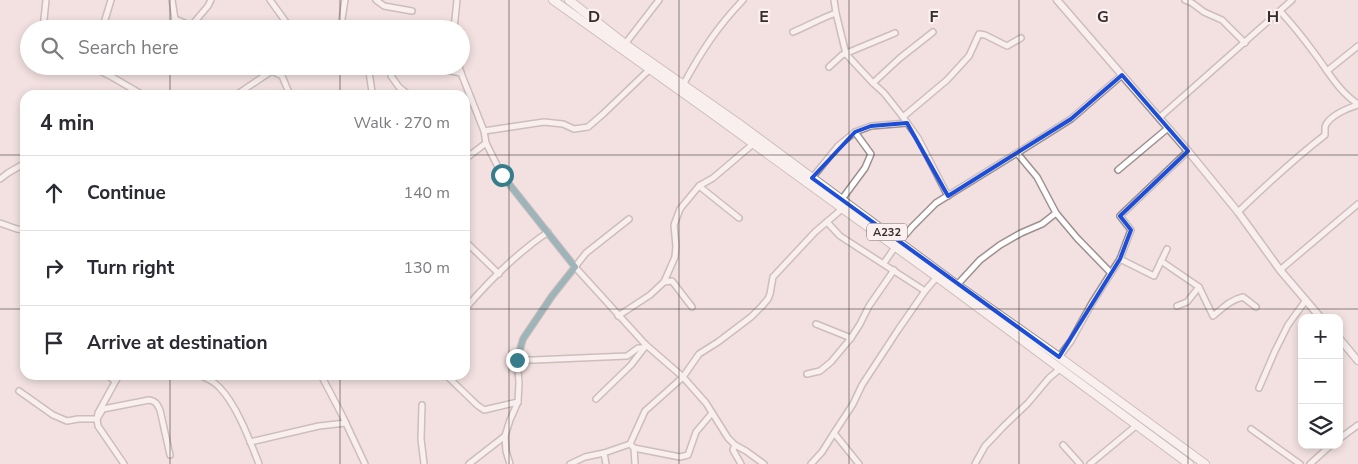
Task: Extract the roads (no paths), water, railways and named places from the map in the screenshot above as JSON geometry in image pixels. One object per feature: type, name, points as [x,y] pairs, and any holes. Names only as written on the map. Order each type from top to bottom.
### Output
[{"type":"highway","name":"A232","points":[[553,0],[842,209],[957,285],[1205,464]]},
{"type":"highway","name":"A232","points":[[569,0],[625,44],[842,199],[937,277],[1189,464]]},
{"type":"highway","points":[[1174,454],[1182,447]]},
{"type":"street","points":[[44,20],[46,0]]},
{"type":"street","points":[[105,20],[110,0]]},
{"type":"street","points":[[172,0],[175,18],[179,20]]},
{"type":"street","points":[[197,20],[208,6],[210,0]]},
{"type":"street","points":[[270,0],[284,20]]},
{"type":"street","points":[[342,20],[345,0]]},
{"type":"street","points":[[376,0],[384,6],[412,12]]},
{"type":"street","points":[[455,20],[457,0]]},
{"type":"street","points":[[625,44],[659,0]]},
{"type":"street","points":[[683,85],[715,32],[743,0]]},
{"type":"street","points":[[834,0],[846,54],[884,92],[903,117],[918,138],[948,196]]},
{"type":"street","points":[[1057,0],[1188,151],[1238,212],[1280,270],[1318,314]]},
{"type":"street","points":[[1186,0],[1194,2],[1204,12],[1222,20],[1245,43]]},
{"type":"street","points":[[1159,118],[1292,0]]},
{"type":"street","points":[[1280,11],[1346,95],[1358,105]]},
{"type":"street","points":[[793,32],[823,17],[836,13]]},
{"type":"street","points":[[873,83],[900,58],[933,32]]},
{"type":"street","points":[[829,67],[842,56],[895,33]]},
{"type":"street","points":[[903,117],[947,80],[968,56],[979,34],[1007,46],[1021,38]]},
{"type":"street","points":[[1327,71],[1358,46]]},
{"type":"street","points":[[484,132],[544,122],[563,124],[574,129],[588,126],[650,69]]},
{"type":"street","points":[[108,75],[134,90]]},
{"type":"street","points":[[242,90],[261,75]]},
{"type":"street","points":[[280,75],[288,90]]},
{"type":"street","points":[[369,75],[372,90]]},
{"type":"street","points":[[392,75],[403,90]]},
{"type":"street","points":[[462,75],[468,90]]},
{"type":"street","points":[[884,263],[897,244],[936,203],[1071,119],[1122,75]]},
{"type":"street","points":[[470,96],[484,132],[486,143],[502,175],[556,244],[645,346],[682,377],[706,403],[728,438],[735,445],[764,464]]},
{"type":"street","points":[[1238,212],[1292,161],[1325,135],[1326,126],[1329,121],[1347,108],[1358,105]]},
{"type":"street","points":[[812,178],[838,146],[855,132],[871,126],[907,124]]},
{"type":"street","points":[[1118,170],[1168,128]]},
{"type":"street","points":[[842,199],[865,168],[871,154],[855,132]]},
{"type":"street","points":[[470,155],[486,143]]},
{"type":"street","points":[[618,316],[650,295],[664,282],[675,257],[674,225],[680,209],[699,186],[713,178],[753,144]]},
{"type":"street","points":[[1059,357],[1071,341],[1120,259],[1131,230],[1120,216],[1188,151]]},
{"type":"street","points":[[1017,153],[1037,177],[1056,213],[1076,238],[1112,273]]},
{"type":"street","points":[[0,179],[20,166]]},
{"type":"street","points":[[699,186],[739,218]]},
{"type":"street","points":[[1280,270],[1358,204]]},
{"type":"street","points":[[635,464],[632,446],[644,411],[682,377],[699,354],[718,342],[761,308],[770,294],[773,277],[815,232],[842,209]]},
{"type":"street","points":[[957,285],[980,260],[1000,245],[1042,224],[1056,213]]},
{"type":"street","points":[[510,464],[506,451],[505,436],[518,402],[517,360],[523,339],[552,296],[586,253],[629,219]]},
{"type":"street","points":[[827,222],[840,236],[925,291]]},
{"type":"street","points":[[0,223],[20,229]]},
{"type":"street","points":[[470,303],[498,274],[548,232]]},
{"type":"street","points":[[470,246],[498,274]]},
{"type":"street","points":[[1120,259],[1154,276],[1167,249]]},
{"type":"street","points":[[1160,261],[1199,287],[1213,316],[1236,298],[1243,297],[1256,307]]},
{"type":"street","points":[[807,374],[820,371],[831,362],[851,338],[869,306],[894,270]]},
{"type":"street","points":[[811,464],[822,452],[853,404],[862,385],[925,291],[937,277]]},
{"type":"street","points":[[664,282],[672,281],[692,306]]},
{"type":"street","points":[[1177,306],[1187,302],[1199,287]]},
{"type":"street","points":[[1259,388],[1288,325],[1306,300]]},
{"type":"street","points":[[816,324],[851,338]]},
{"type":"street","points":[[1343,343],[1358,361]]},
{"type":"street","points":[[517,360],[627,356],[638,348],[645,346]]},
{"type":"street","points":[[596,399],[631,365],[645,346]]},
{"type":"street","points":[[975,464],[986,446],[1028,403],[1049,378],[1061,368]]},
{"type":"street","points":[[209,380],[219,387],[243,423],[259,464]]},
{"type":"street","points":[[324,380],[346,423],[364,464]]},
{"type":"street","points":[[451,380],[476,405],[484,410],[518,402]]},
{"type":"street","points":[[115,381],[98,413],[97,420],[98,426],[123,464]]},
{"type":"street","points":[[19,391],[53,415],[67,421],[78,419],[97,420]]},
{"type":"street","points":[[97,420],[103,410],[153,400],[157,403],[160,410],[170,455]]},
{"type":"street","points":[[422,406],[421,439],[424,464]]},
{"type":"street","points":[[570,464],[585,457],[632,446],[680,457],[688,455],[696,432],[712,413]]},
{"type":"street","points":[[250,442],[319,426],[346,423]]},
{"type":"street","points":[[1090,464],[1137,425]]},
{"type":"street","points":[[1343,436],[1358,425]]},
{"type":"street","points":[[1251,429],[1300,464]]},
{"type":"street","points":[[834,433],[859,464]]},
{"type":"street","points":[[469,464],[505,436]]},
{"type":"street","points":[[735,445],[733,450],[741,464]]},
{"type":"street","points":[[1063,445],[1080,464]]},
{"type":"street","points":[[1310,464],[1327,449]]},
{"type":"street","points":[[604,453],[606,464]]}]
